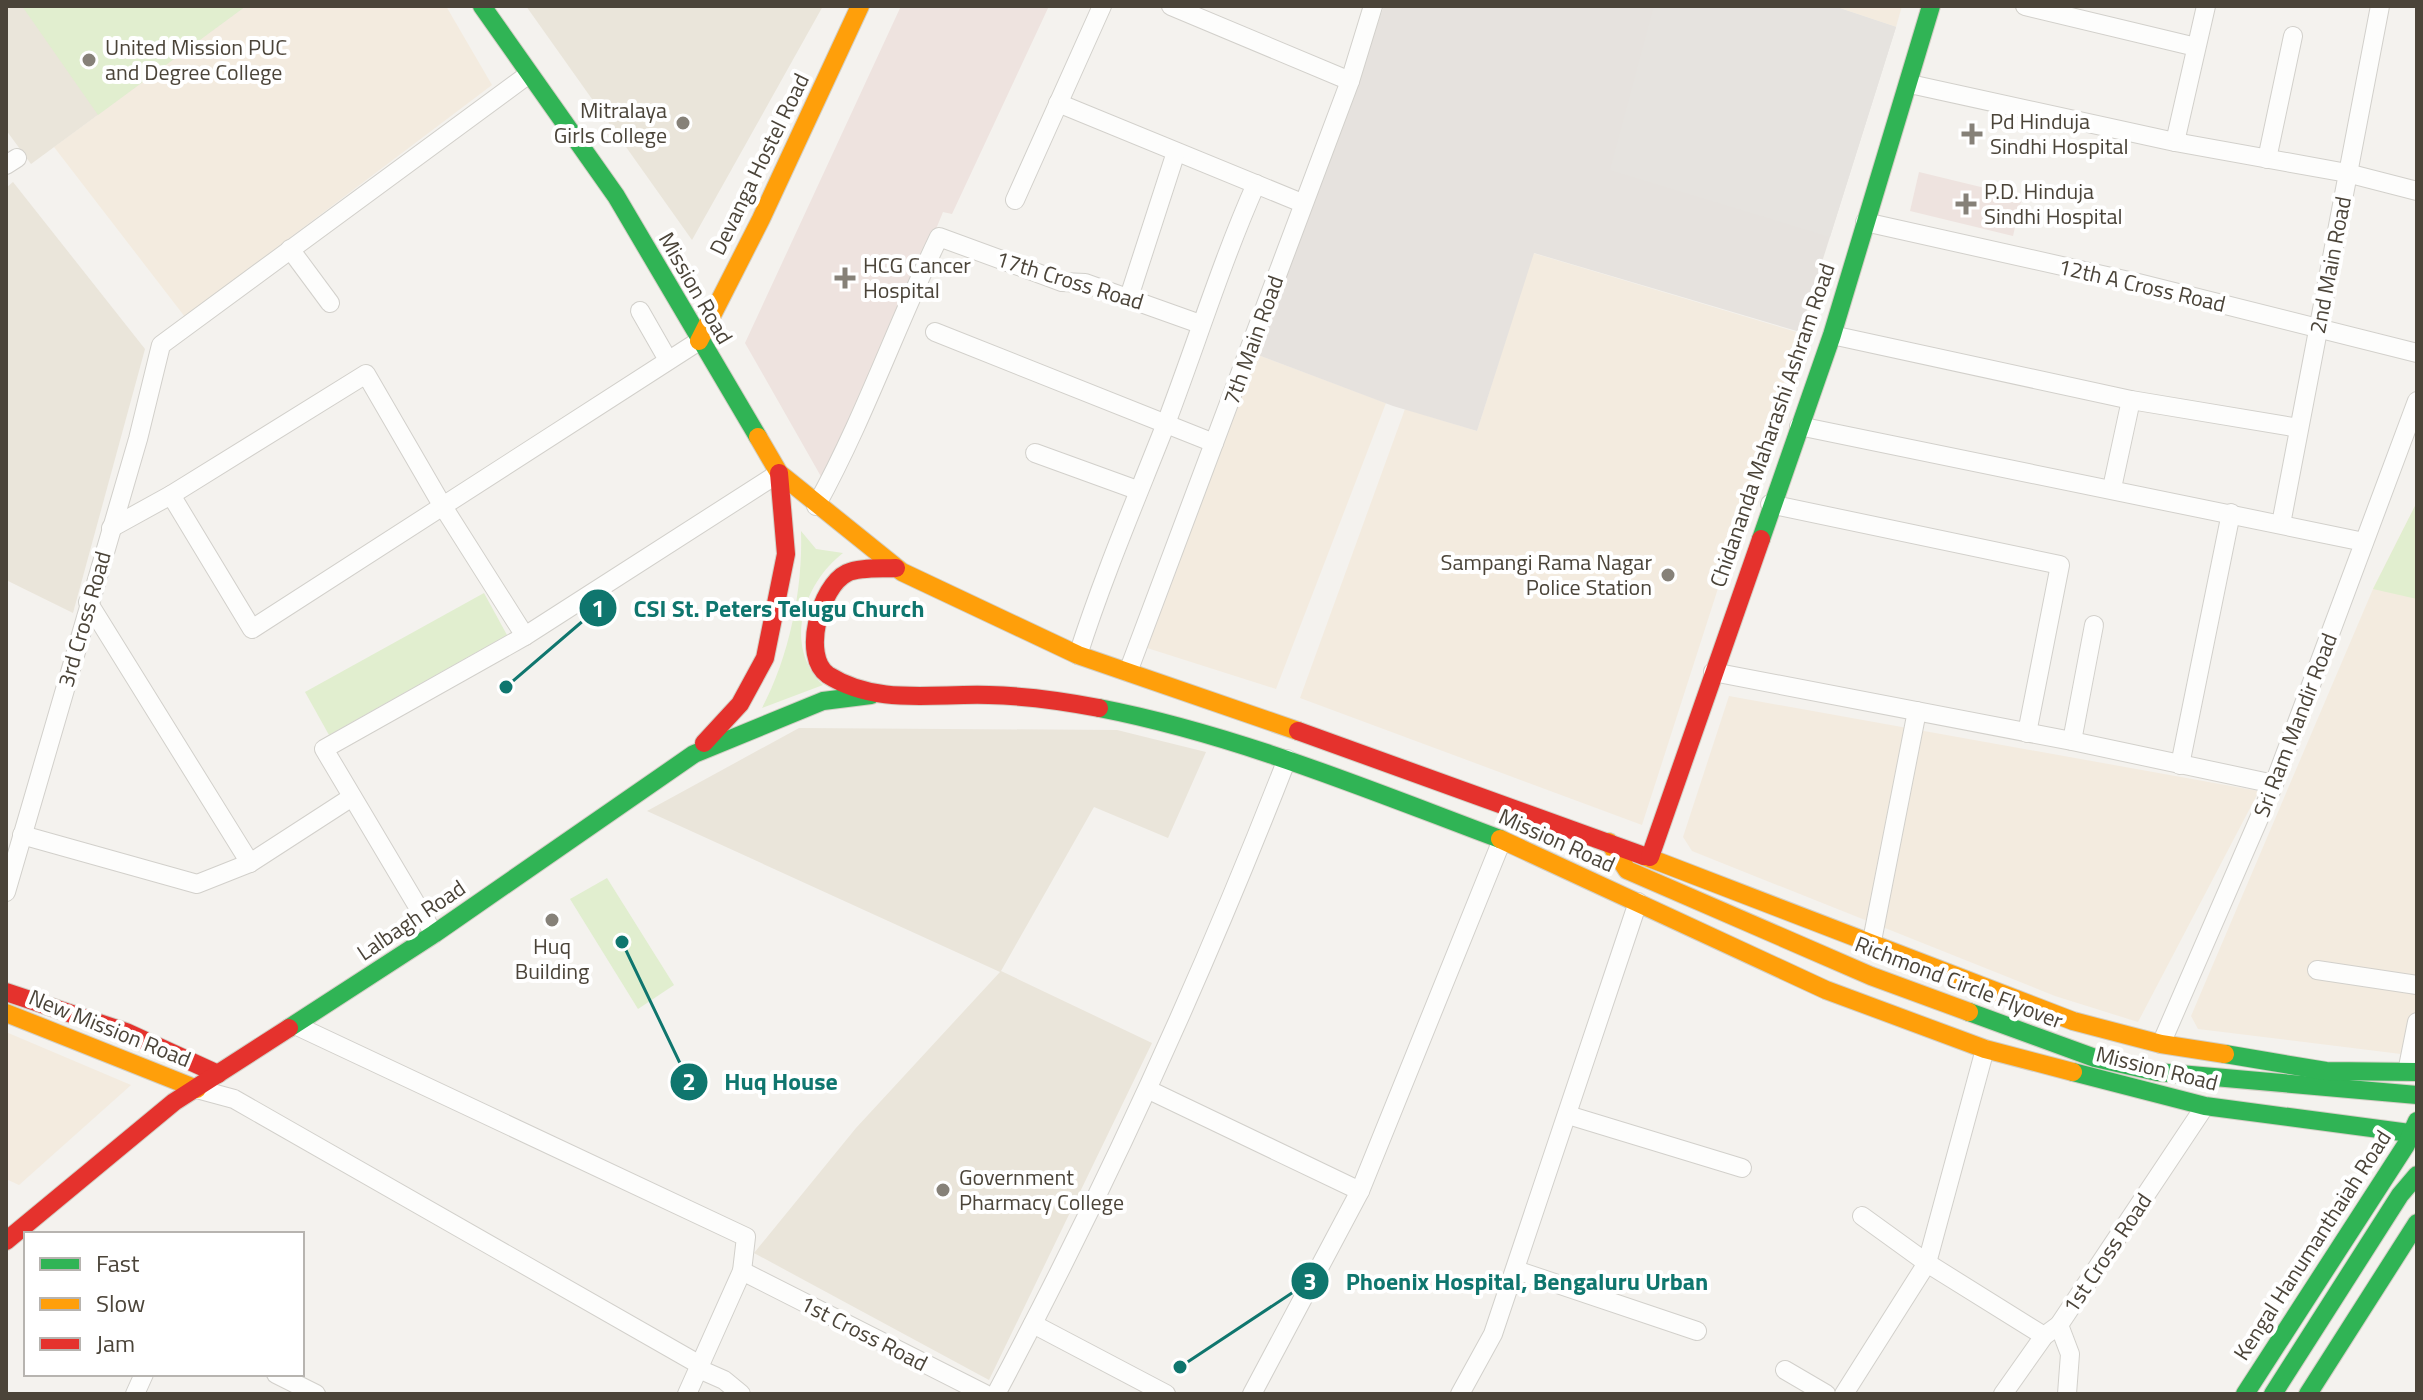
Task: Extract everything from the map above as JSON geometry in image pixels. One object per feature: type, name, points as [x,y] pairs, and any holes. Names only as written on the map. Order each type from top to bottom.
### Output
[{"type":"main road","name":"Mission Road","points":[[482,6],[616,196],[779,473],[896,568],[1078,655],[1650,857],[1871,946],[2073,1021],[2161,1044],[2326,1071],[2412,1072]]},
{"type":"main road","name":"Devanga Hostel Road","points":[[699,341],[761,219],[860,6]]},
{"type":"main road","name":"Chidananda Maharashi Ashram Road","points":[[1650,857],[1770,504],[1832,335],[1931,6]]},
{"type":"main road","points":[[694,754],[740,704],[765,658],[786,554],[779,473]]},
{"type":"main road","name":"Mission Road","points":[[896,568],[848,572],[831,587],[818,611],[817,658],[825,673],[871,695],[991,695],[1077,704],[1166,721],[1287,759],[1502,840],[1826,990],[1985,1049],[2205,1106],[2415,1129]]},
{"type":"main road","name":"Lalbagh Road","points":[[7,1240],[174,1102],[434,934],[694,754],[768,720],[823,701],[871,695]]},
{"type":"main road","name":"Richmond Circle Flyover","points":[[1609,842],[1627,870],[1871,976],[2095,1058],[2157,1072],[2233,1081],[2398,1096],[2417,1095]]},
{"type":"main road","points":[[6,992],[126,1032],[218,1074]]},
{"type":"main road","name":"New Mission Road","points":[[6,1013],[197,1089]]},
{"type":"main road","name":"Kengal Hanumanthaiah Road","points":[[2245,1394],[2415,1129]]},
{"type":"main road","points":[[2273,1394],[2400,1195],[2417,1175]]},
{"type":"main road","points":[[2289,1394],[2417,1198]]},
{"type":"main road","points":[[2308,1394],[2417,1223]]},
{"type":"street","points":[[1015,200],[1102,6]]},
{"type":"street","points":[[1171,6],[1350,81]]},
{"type":"street","name":"7th Main Road","points":[[1128,672],[1350,81],[1373,6]]},
{"type":"street","points":[[2025,6],[2196,47]]},
{"type":"street","points":[[2175,142],[2206,6]]},
{"type":"street","name":"2nd Main Road","points":[[2281,524],[2380,6]]},
{"type":"street","points":[[2267,159],[2293,36]]},
{"type":"street","points":[[330,303],[290,249],[529,74]]},
{"type":"street","points":[[1910,84],[2175,142],[2347,173],[2417,191]]},
{"type":"street","points":[[1058,103],[1302,203]]},
{"type":"street","points":[[1129,297],[1176,152]]},
{"type":"street","points":[[1078,655],[1103,576],[1165,425],[1200,324],[1256,184]]},
{"type":"street","name":"12th A Cross Road","points":[[1865,222],[2138,283],[2417,353]]},
{"type":"street","name":"17th Cross Road","points":[[816,506],[851,443],[903,312],[939,237],[1062,282],[1085,283],[1200,324]]},
{"type":"street","name":"3rd Cross Road","points":[[6,892],[161,345],[290,249]]},
{"type":"street","points":[[640,311],[668,360]]},
{"type":"street","points":[[935,332],[1214,443]]},
{"type":"street","points":[[1832,335],[2131,400],[2299,428]]},
{"type":"street","points":[[171,495],[252,629],[699,341]]},
{"type":"street","points":[[111,528],[171,495],[366,374],[442,505],[525,636]]},
{"type":"street","points":[[2112,488],[2131,400]]},
{"type":"street","name":"Sri Ram Mandir Road","points":[[2161,1044],[2274,784],[2417,401]]},
{"type":"street","points":[[1799,426],[2364,542]]},
{"type":"street","points":[[1035,453],[1137,490]]},
{"type":"street","points":[[434,934],[324,749],[525,636],[779,473]]},
{"type":"street","points":[[1770,504],[2060,565],[2027,733]]},
{"type":"street","points":[[2180,765],[2231,513]]},
{"type":"street","points":[[88,602],[250,863]]},
{"type":"street","points":[[2072,741],[2094,625]]},
{"type":"street","points":[[1713,672],[2072,741],[2274,784]]},
{"type":"street","points":[[1871,946],[1917,711]]},
{"type":"street","points":[[996,1394],[1149,1090],[1222,925],[1287,759]]},
{"type":"street","points":[[22,835],[197,884],[250,863],[352,797]]},
{"type":"street","points":[[1252,1394],[1360,1191],[1502,840]]},
{"type":"street","points":[[1460,1394],[1493,1334],[1638,902]]},
{"type":"street","points":[[2317,970],[2417,985]]},
{"type":"street","points":[[2412,1072],[2417,1022]]},
{"type":"street","points":[[295,1025],[746,1237],[742,1271],[687,1394]]},
{"type":"street","points":[[1844,1394],[1927,1263],[1985,1049]]},
{"type":"street","points":[[197,1089],[234,1099],[724,1380],[741,1394]]},
{"type":"street","points":[[1149,1090],[1360,1191]]},
{"type":"street","name":"1st Cross Road","points":[[2003,1394],[2051,1331],[2205,1106]]},
{"type":"street","points":[[1568,1115],[1742,1168]]},
{"type":"street","points":[[1862,1216],[1927,1263],[2051,1331],[2070,1354],[2067,1394]]},
{"type":"street","points":[[1516,1270],[1697,1331]]},
{"type":"street","name":"1st Cross Road","points":[[742,1271],[985,1394]]},
{"type":"street","points":[[1033,1324],[1166,1394]]},
{"type":"street","points":[[1785,1370],[1826,1394]]},
{"type":"street","points":[[283,1383],[316,1394]]},
{"type":"shaded area","name":"United Mission PUC and Degree College","points":[[6,6],[246,6],[31,164],[6,130]]},
{"type":"shaded area","points":[[246,6],[446,6],[492,85],[185,317],[54,147]]},
{"type":"shaded area","name":"Mitralaya Girls College","points":[[526,6],[823,6],[692,240]]},
{"type":"shaded area","name":"HCG Cancer Hospital","points":[[901,6],[1049,6],[952,214],[943,212],[851,435],[823,480],[745,343]]},
{"type":"shaded area","points":[[1384,6],[1833,6],[1896,27],[1800,332],[1534,253],[1477,431],[1393,406],[1258,355]]},
{"type":"shaded area","points":[[1654,6],[1833,6],[1896,27],[1830,237],[1610,170]]},
{"type":"shaded area","points":[[1833,6],[1902,6],[1896,27]]},
{"type":"shaded area","name":"P.D. Hinduja Sindhi Hospital","points":[[1919,172],[2022,197],[2013,236],[1910,211]]},
{"type":"shaded area","points":[[13,182],[145,349],[73,613],[6,580],[6,188]]},
{"type":"shaded area","points":[[1533,253],[1800,333],[1642,825],[1300,698],[1405,409],[1477,431]]},
{"type":"shaded area","points":[[1258,355],[1386,403],[1276,689],[1144,647]]},
{"type":"shaded area","points":[[2417,502],[2417,1056],[2198,1029],[2191,1016],[2373,589]]},
{"type":"shaded area","points":[[1729,696],[2259,791],[2138,1022],[2055,996],[1692,851],[1683,837]]},
{"type":"shaded area","points":[[799,728],[1117,730],[1206,752],[1168,838],[1094,807],[1001,971],[1152,1043],[989,1380],[754,1253],[856,1128],[1000,972],[647,811]]},
{"type":"shaded area","points":[[6,1032],[131,1085],[19,1185],[6,1179]]},
{"type":"green space","points":[[22,6],[246,6],[98,115]]},
{"type":"green space","points":[[2417,502],[2417,599],[2373,589]]},
{"type":"green space","points":[[801,531],[816,549],[843,553],[817,581],[803,616],[801,634],[804,652],[811,669],[823,685],[762,708],[787,645],[800,576]]},
{"type":"green space","points":[[484,593],[507,635],[329,735],[305,692]]},
{"type":"green space","points":[[607,878],[674,985],[638,1009],[570,899]]},
{"type":"traffic: fast","points":[[482,6],[616,196],[758,437]]},
{"type":"traffic: fast","points":[[1761,539],[1832,335],[1931,6]]},
{"type":"traffic: fast","points":[[289,1028],[434,934],[694,754],[823,701],[871,695]]},
{"type":"traffic: fast","points":[[1099,708],[1151,719],[1252,748],[1500,839]]},
{"type":"traffic: fast","points":[[1969,1012],[2095,1058],[2157,1072],[2417,1095]]},
{"type":"traffic: fast","points":[[2225,1054],[2326,1071],[2417,1072]]},
{"type":"traffic: fast","points":[[2073,1072],[2205,1106],[2417,1134]]},
{"type":"traffic: fast","points":[[2245,1394],[2406,1145],[2417,1121]]},
{"type":"traffic: fast","points":[[2273,1394],[2400,1195],[2417,1175]]},
{"type":"traffic: fast","points":[[2308,1394],[2417,1223]]},
{"type":"traffic: slow","points":[[699,341],[761,219],[860,6]]},
{"type":"traffic: slow","points":[[758,437],[779,473],[902,572],[1078,655],[1298,731]]},
{"type":"traffic: slow","points":[[1500,839],[1826,990],[1985,1049],[2073,1072]]},
{"type":"traffic: slow","points":[[1609,842],[1627,870],[1871,976],[1969,1012]]},
{"type":"traffic: slow","points":[[1644,856],[2073,1021],[2161,1044],[2225,1054]]},
{"type":"traffic: slow","points":[[6,1013],[197,1089]]},
{"type":"traffic: jam","points":[[704,743],[740,704],[765,658],[786,554],[779,473]]},
{"type":"traffic: jam","points":[[1650,857],[1761,539]]},
{"type":"traffic: jam","points":[[896,568],[852,571],[837,580],[829,592],[817,622],[815,638],[820,666],[828,675],[847,685],[886,694],[1003,696],[1099,708]]},
{"type":"traffic: jam","points":[[1298,731],[1644,856]]},
{"type":"traffic: jam","points":[[6,992],[126,1032],[218,1074]]},
{"type":"traffic: jam","points":[[6,1241],[174,1102],[289,1028]]},
{"type":"place","name":"United Mission PUC and Degree College","points":[[89,60]]},
{"type":"place","name":"Mitralaya Girls College","points":[[683,123]]},
{"type":"place","name":"Pd Hinduja Sindhi Hospital","points":[[1972,134]]},
{"type":"place","name":"P.D. Hinduja Sindhi Hospital","points":[[1966,204]]},
{"type":"place","name":"HCG Cancer Hospital","points":[[845,278]]},
{"type":"place","name":"Sampangi Rama Nagar Police Station","points":[[1668,575]]},
{"type":"place","name":"CSI St. Peters Telugu Church","points":[[506,687]]},
{"type":"place","name":"Huq Building","points":[[552,920]]},
{"type":"place","name":"Huq House","points":[[622,942]]},
{"type":"place","name":"Government Pharmacy College","points":[[943,1190]]},
{"type":"place","name":"Phoenix Hospital, Bengaluru Urban","points":[[1180,1367]]}]
